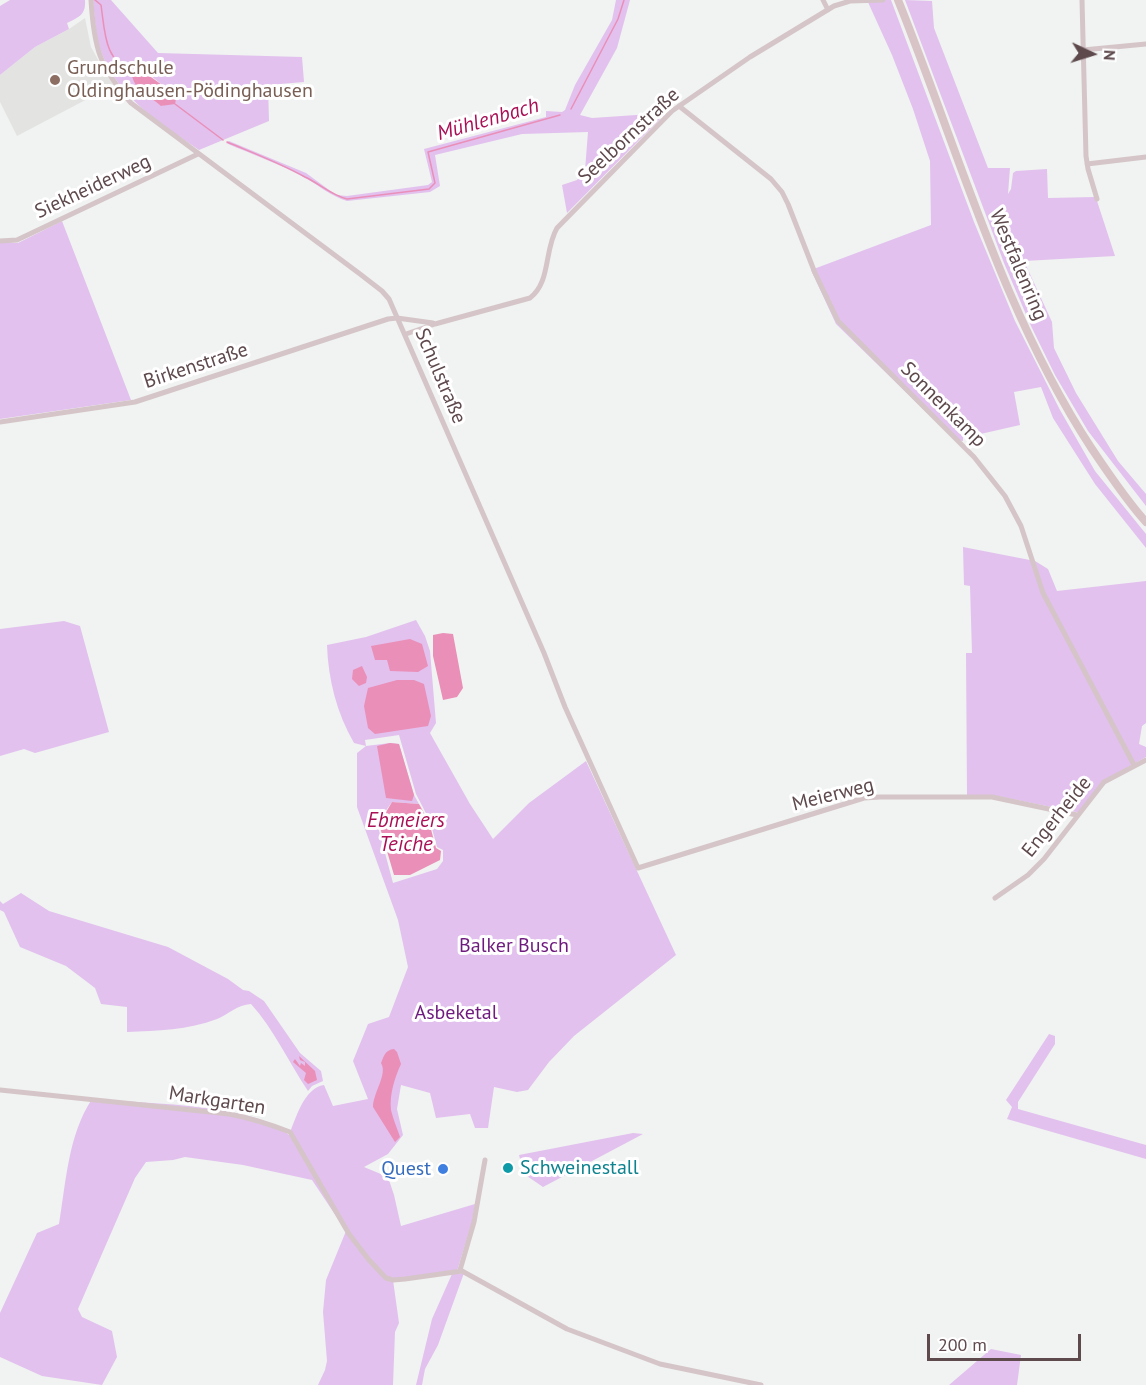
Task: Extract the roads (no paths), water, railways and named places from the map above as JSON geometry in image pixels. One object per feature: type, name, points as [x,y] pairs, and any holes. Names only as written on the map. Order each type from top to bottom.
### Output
[{"type":"main road","name":"Westfalenring","points":[[898,0],[1001,272],[1037,352],[1077,425],[1107,471],[1146,522]]},
{"type":"street","name":"Schulstraße","points":[[91,0],[95,46],[119,89],[131,103],[382,291],[389,300],[406,334],[544,653],[565,707],[638,867]]},
{"type":"street","points":[[823,0],[828,10]]},
{"type":"street","name":"Seelbornstraße","points":[[406,334],[530,298],[542,287],[556,228],[645,136],[679,106],[750,57],[841,3],[883,0]]},
{"type":"street","points":[[1082,0],[1087,164],[1097,199]]},
{"type":"street","points":[[1083,50],[1146,44]]},
{"type":"street","name":"Sonnenkamp","points":[[679,106],[771,179],[782,192],[815,273],[838,321],[974,457],[1005,496],[1022,526],[1043,593],[1134,765]]},
{"type":"street","name":"Siekheiderweg","points":[[0,241],[17,240],[198,154]]},
{"type":"street","points":[[1087,164],[1146,157]]},
{"type":"street","name":"Seelbornstraße","points":[[397,318],[435,324]]},
{"type":"street","name":"Birkenstraße","points":[[0,422],[135,402],[322,340],[397,318]]},
{"type":"street","name":"Engerheide","points":[[995,898],[1029,875],[1104,782],[1146,760]]},
{"type":"street","name":"Meierweg","points":[[638,867],[864,798],[880,796],[992,797],[1077,815]]},
{"type":"street","name":"Markgarten","points":[[0,1090],[229,1114],[253,1119],[290,1132],[349,1234],[379,1272],[393,1280],[458,1271]]},
{"type":"street","points":[[485,1160],[474,1222],[458,1271],[559,1325],[660,1364],[761,1385]]},
{"type":"water","points":[[141,70],[165,87],[176,99],[175,104],[161,106],[140,90],[132,76],[135,71]]},
{"type":"water","points":[[453,634],[463,688],[457,697],[443,700],[433,656],[433,635]]},
{"type":"water","points":[[410,639],[422,644],[428,666],[418,672],[390,671],[387,660],[375,660],[371,646]]},
{"type":"water","points":[[362,666],[367,677],[366,683],[359,686],[352,679],[353,670]]},
{"type":"water","points":[[397,680],[414,680],[424,684],[431,716],[428,726],[375,734],[368,728],[364,706],[368,688]]},
{"type":"water","points":[[390,743],[399,744],[414,795],[412,801],[386,798],[377,746]]},
{"type":"water","name":"Ebmeiers Teiche","points":[[392,802],[419,804],[429,822],[436,848],[441,851],[440,860],[410,875],[394,875],[379,824]]},
{"type":"water","points":[[394,1049],[401,1064],[391,1098],[391,1110],[400,1137],[395,1142],[373,1107],[383,1073],[381,1063],[387,1052]]},
{"type":"water","points":[[299,1056],[315,1071],[317,1080],[308,1084],[304,1080],[306,1073],[293,1062],[295,1059],[300,1066],[301,1063],[305,1066],[305,1062],[300,1060]]},
{"type":"waterway","name":"Mühlenbach","points":[[95,0],[101,5],[105,35],[111,54],[124,67],[134,72]]},
{"type":"waterway","name":"Mühlenbach","points":[[571,109],[618,19],[624,0]]},
{"type":"waterway","name":"Mühlenbach","points":[[175,104],[223,140]]},
{"type":"waterway","name":"Mühlenbach","points":[[227,142],[286,167],[347,199],[429,189],[435,183],[428,152],[560,115]]},
{"type":"place","name":"Grundschule Oldinghausen-Pödinghausen","points":[[55,80]]},
{"type":"place","name":"Schweinestall","points":[[508,1168]]},
{"type":"place","name":"Quest","points":[[443,1169]]},
{"type":"park label","name":"Balker Busch","points":[[514,946]]},
{"type":"park label","name":"Asbeketal","points":[[456,1013]]}]
